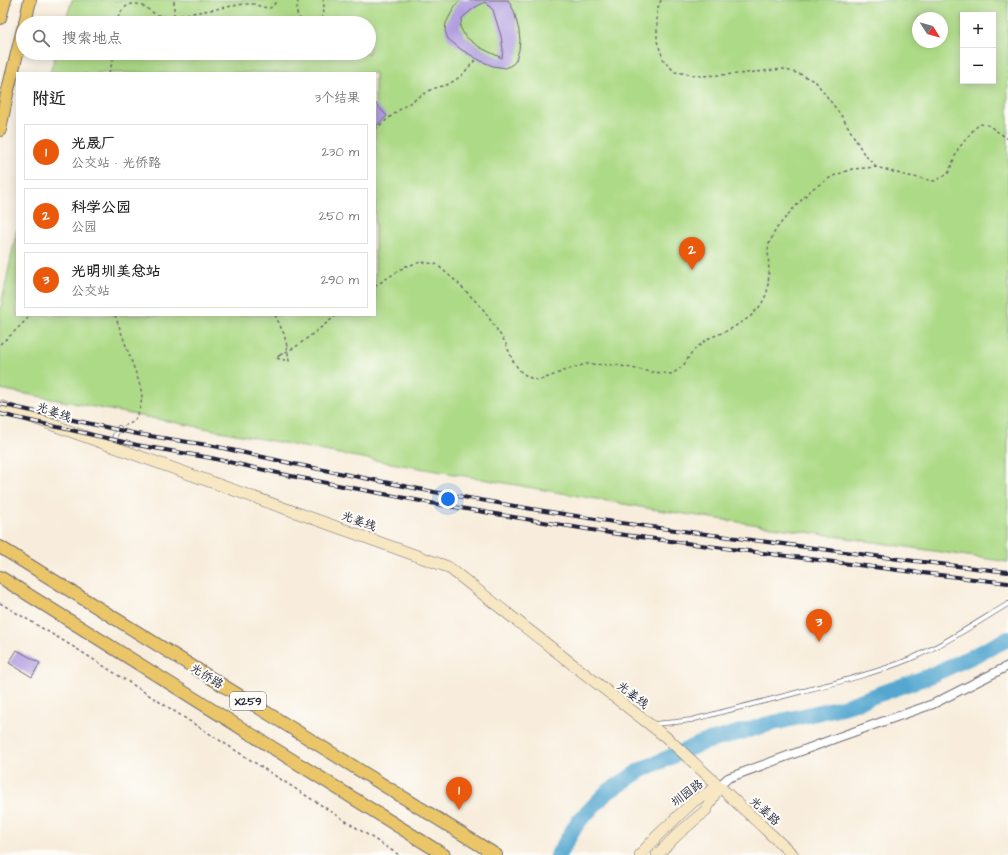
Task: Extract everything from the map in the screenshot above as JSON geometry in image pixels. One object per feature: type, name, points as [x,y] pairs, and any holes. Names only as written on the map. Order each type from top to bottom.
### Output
[{"type":"main road","points":[[0,18],[5,0]]},
{"type":"main road","points":[[27,16],[30,0]]},
{"type":"main road","points":[[0,130],[16,57]]},
{"type":"main road","name":"光侨路","points":[[0,547],[496,855]]},
{"type":"main road","name":"X259","points":[[0,577],[444,855]]},
{"type":"street","name":"光姜线","points":[[0,406],[448,567],[667,738],[719,786]]},
{"type":"street","points":[[719,786],[728,778],[933,704],[1008,666]]},
{"type":"street","name":"圳园路","points":[[640,855],[656,837],[694,801],[719,786]]},
{"type":"street","name":"圳园路","points":[[657,855],[678,834],[706,810],[719,786]]},
{"type":"street","name":"光姜路","points":[[719,786],[793,855]]},
{"type":"lane","points":[[110,446],[119,428]]},
{"type":"lane","points":[[649,724],[691,720],[854,678],[882,669],[930,650],[1008,604]]},
{"type":"path","points":[[130,0],[132,4]]},
{"type":"path","points":[[174,0],[174,16]]},
{"type":"path","points":[[118,16],[125,7],[132,4],[142,6],[158,15],[174,16],[225,6],[244,4],[254,4],[270,8],[276,0]]},
{"type":"path","points":[[297,16],[296,13],[298,0]]},
{"type":"path","points":[[323,0],[325,9],[323,16]]},
{"type":"path","points":[[661,0],[657,10],[657,41],[664,61],[675,72],[701,76],[783,69],[800,74],[816,82],[843,118],[864,154],[876,167]]},
{"type":"path","points":[[376,128],[403,107],[432,89],[449,84],[461,76],[477,58]]},
{"type":"path","points":[[109,72],[113,60]]},
{"type":"path","points":[[376,285],[406,266],[422,262],[436,264],[483,309],[505,342],[513,361],[520,371],[528,377],[537,380],[586,364],[616,365],[672,374],[683,366],[692,352],[707,339],[729,330],[750,317],[761,305],[767,293],[769,274],[768,246],[776,229],[812,190],[833,176],[852,169],[876,167],[904,175],[934,181],[948,174],[958,149],[974,129],[980,124],[988,125],[1008,139]]},
{"type":"path","points":[[0,344],[30,316]]},
{"type":"path","points":[[115,316],[140,382],[142,394],[141,405],[135,420],[119,428]]},
{"type":"path","points":[[275,316],[284,334],[287,346],[287,351],[288,361],[276,358],[280,355],[287,351],[297,346],[336,316]]},
{"type":"path","points":[[0,603],[84,654],[399,855]]},
{"type":"green space","points":[[72,0],[1008,0],[1008,562],[658,510],[340,454],[0,389],[0,311],[16,234],[16,316],[376,316],[376,72],[50,72],[54,60],[376,60],[376,16],[67,16]]},
{"type":"building","points":[[460,0],[508,0],[514,11],[520,40],[519,50],[513,64],[506,68],[493,66],[462,50],[448,39],[445,31],[446,23]],"holes":[[[485,2],[493,10],[501,36],[503,49],[502,58],[481,48],[471,41],[465,36],[460,27],[462,18],[474,8]]]},
{"type":"building","points":[[376,104],[387,116],[376,126]]},
{"type":"building","points":[[17,650],[40,663],[32,677],[9,663]]},
{"type":"waterway","points":[[558,855],[578,822],[606,793],[641,770],[702,743],[769,724],[846,706],[927,677],[1008,639]]},
{"type":"railway","points":[[0,404],[137,434],[214,446],[294,464],[434,492],[532,509],[614,522],[1008,572]]},
{"type":"railway","points":[[0,414],[137,445],[211,458],[291,476],[436,504],[610,533],[1008,583]]},
{"type":"place","name":"科学公园","points":[[692,270]]},
{"type":"place","name":"光明圳美总站","points":[[819,642]]},
{"type":"place","name":"光晟厂","points":[[459,810]]}]
